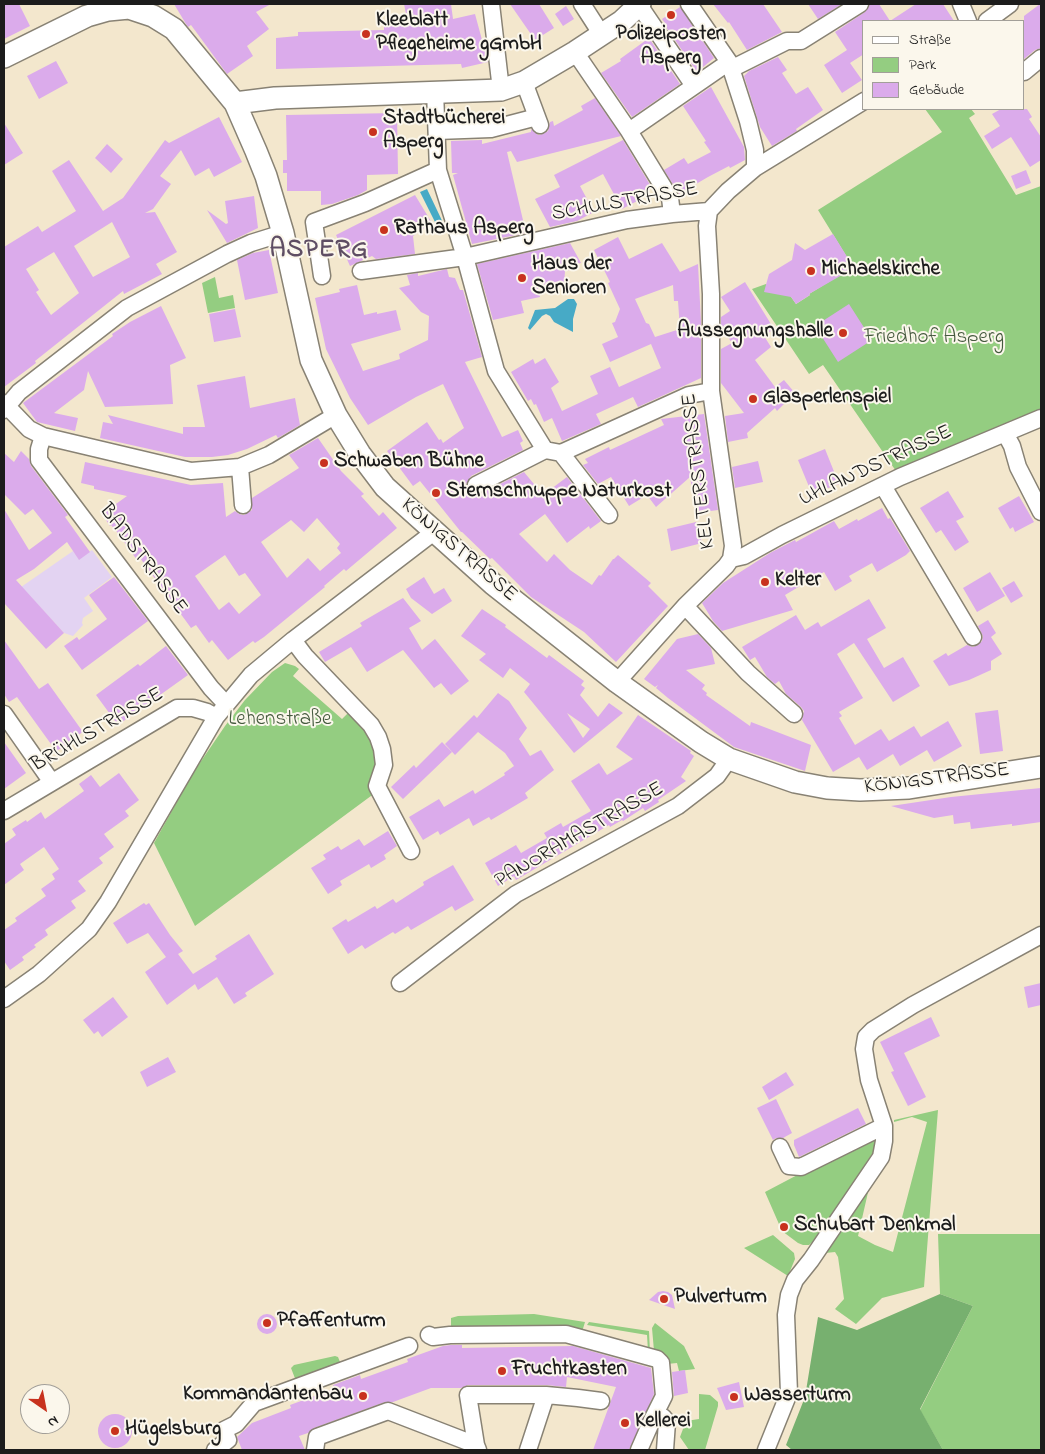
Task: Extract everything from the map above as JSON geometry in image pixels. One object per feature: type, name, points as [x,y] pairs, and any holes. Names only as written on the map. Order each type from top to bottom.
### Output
[{"type":"main road","points":[[4,57],[87,16],[129,5]]},
{"type":"main road","name":"KÖNIGSTRASSE","points":[[129,5],[174,29],[235,103],[266,176],[283,233],[311,360],[336,415],[360,454],[385,487],[493,584],[617,682],[701,742],[729,759],[795,782],[827,788],[860,790],[909,788],[1041,767]]},
{"type":"main road","points":[[235,103],[276,98],[501,90],[524,82],[576,52],[622,21],[640,5]]},
{"type":"street","points":[[491,4],[501,90]]},
{"type":"street","points":[[582,4],[602,35]]},
{"type":"street","points":[[689,4],[730,66],[748,120],[755,150],[755,168]]},
{"type":"street","points":[[629,131],[694,86],[730,66],[787,41],[801,41],[860,4]]},
{"type":"street","points":[[961,4],[968,20]]},
{"type":"street","points":[[987,20],[1010,4]]},
{"type":"street","points":[[640,5],[694,86]]},
{"type":"street","points":[[576,52],[629,131],[670,198],[672,214]]},
{"type":"street","points":[[1025,71],[1041,58]]},
{"type":"street","points":[[437,132],[491,129],[538,121],[524,82]]},
{"type":"street","points":[[435,92],[438,170],[465,257],[496,371],[553,451],[609,516]]},
{"type":"street","name":"SCHULSTRASSE","points":[[361,271],[465,257],[627,220],[709,211],[721,197],[755,168],[862,102]]},
{"type":"street","points":[[322,276],[314,222],[365,203],[438,170]]},
{"type":"street","name":"KELTERSTRASSE","points":[[617,682],[685,606],[731,559],[733,546],[711,391],[711,294],[707,226],[709,211]]},
{"type":"street","points":[[283,233],[251,243],[227,254],[127,308],[18,392],[5,406],[29,429],[43,436],[191,471],[240,467],[269,455],[336,415]]},
{"type":"street","points":[[476,485],[689,395],[711,391]]},
{"type":"street","name":"UHLANDSTRASSE","points":[[731,559],[744,556],[782,535],[882,486],[1041,418]]},
{"type":"street","points":[[1006,433],[1018,467],[1041,512]]},
{"type":"street","name":"BADSTRASSE","points":[[43,436],[39,448],[39,460],[211,688],[221,711]]},
{"type":"street","points":[[240,467],[243,505]]},
{"type":"street","points":[[882,486],[973,637]]},
{"type":"street","points":[[4,999],[39,974],[89,929],[108,902],[221,711],[251,675],[293,640],[434,532]]},
{"type":"street","points":[[685,606],[748,673],[794,714]]},
{"type":"street","points":[[293,640],[305,656],[371,725],[378,737],[384,765],[377,786],[411,851]]},
{"type":"street","name":"BRÜHLSTRASSE","points":[[4,811],[51,781],[177,708],[193,708],[207,712],[221,711]]},
{"type":"street","points":[[4,714],[51,781]]},
{"type":"street","name":"PANORAMASTRASSE","points":[[400,983],[516,894],[678,806],[717,776],[729,759]]},
{"type":"street","points":[[766,1450],[789,1393],[786,1314],[796,1277],[811,1260],[881,1157],[884,1126],[869,1080],[864,1049],[866,1037],[873,1030],[914,1005],[1041,935]]},
{"type":"street","points":[[780,1146],[789,1166],[801,1167],[884,1126]]},
{"type":"street","points":[[429,1335],[434,1337],[450,1335],[566,1334],[657,1359],[661,1364],[664,1396],[639,1450]]},
{"type":"street","points":[[215,1450],[228,1440],[224,1430],[236,1424],[254,1403],[409,1346]]},
{"type":"street","points":[[477,1448],[468,1394],[546,1396],[601,1402]]},
{"type":"street","points":[[528,1450],[546,1396]]},
{"type":"street","points":[[316,1450],[317,1437],[388,1411],[477,1448]]},
{"type":"street","points":[[653,1418],[661,1416],[667,1422],[665,1450]]},
{"type":"shaded area","points":[[92,550],[112,577],[84,598],[93,611],[83,618],[83,625],[73,636],[64,633],[26,592],[11,594],[73,551],[79,559]]},
{"type":"green space","name":"Friedhof Asperg","points":[[926,110],[972,110],[975,114],[969,118],[1016,195],[1041,186],[1041,411],[898,474],[823,365],[809,374],[752,289],[766,284],[787,291],[796,304],[853,267],[818,210],[942,132]]},
{"type":"green space","points":[[215,277],[219,298],[233,295],[235,308],[208,313],[202,283]]},
{"type":"green space","name":"Lehenstraße","points":[[285,663],[299,669],[293,676],[342,719],[348,713],[366,729],[372,739],[379,766],[375,793],[195,926],[154,843],[193,773],[225,726],[245,700],[272,672]]},
{"type":"green space","points":[[938,1110],[924,1287],[882,1298],[856,1324],[835,1309],[844,1299],[838,1257],[835,1252],[825,1253],[869,1188],[858,1236],[893,1252],[927,1122],[912,1117],[894,1122],[894,1120]]},
{"type":"green space","points":[[877,1133],[876,1148],[817,1238],[809,1245],[803,1245],[782,1231],[765,1192]]},
{"type":"green space","points":[[938,1234],[1041,1234],[1041,1450],[943,1450],[920,1410],[973,1306],[940,1294]]},
{"type":"green space","points":[[773,1235],[794,1253],[795,1259],[788,1276],[744,1248]]},
{"type":"green space","points":[[940,1294],[973,1306],[920,1409],[943,1450],[792,1450],[786,1445],[805,1397],[818,1317],[857,1330]]},
{"type":"green space","points":[[534,1314],[585,1322],[582,1332],[451,1331],[451,1318],[458,1316]]},
{"type":"green space","points":[[589,1322],[649,1331],[650,1352],[648,1351],[647,1335],[587,1325]]},
{"type":"green space","points":[[655,1323],[684,1346],[695,1369],[679,1371],[677,1363],[667,1364],[665,1354],[654,1351],[652,1328]]},
{"type":"green space","points":[[335,1356],[338,1357],[342,1367],[296,1381],[291,1368],[294,1365]]},
{"type":"green space","points":[[699,1394],[710,1395],[718,1402],[718,1406],[705,1450],[689,1450],[680,1437],[686,1421],[699,1419]]},
{"type":"water","points":[[427,189],[446,229],[440,232],[420,192]]},
{"type":"water","points":[[568,299],[574,299],[577,304],[573,319],[573,332],[554,322],[546,314],[530,330],[528,328],[535,310],[555,308]]},
{"type":"building","points":[[4,4],[19,4],[30,26],[4,39]]},
{"type":"building","points":[[174,4],[271,4],[256,12],[269,29],[247,46],[253,56],[227,74],[191,25],[188,27]]},
{"type":"building","name":"Kleeblatt Pflegeheime gGmbH","points":[[404,4],[451,4],[453,19],[475,14],[488,62],[462,68],[461,64],[276,69],[276,38],[298,36],[298,32],[384,30],[384,23],[407,19]]},
{"type":"building","points":[[510,4],[539,4],[554,28],[535,40]]},
{"type":"building","points":[[713,4],[763,4],[782,32],[747,50],[729,22]]},
{"type":"building","points":[[808,4],[842,4],[818,19]]},
{"type":"building","points":[[870,4],[879,4],[889,20],[862,20],[862,55],[850,63],[862,80],[842,93],[824,65],[847,50],[835,32],[865,12]]},
{"type":"building","points":[[916,4],[943,4],[953,20],[892,20]]},
{"type":"building","points":[[1041,4],[1041,48],[1035,50],[1025,58],[1025,20],[1024,16]]},
{"type":"building","points":[[566,6],[574,19],[563,26],[555,14]]},
{"type":"building","points":[[680,7],[714,58],[697,72],[662,19]]},
{"type":"building","points":[[649,38],[680,84],[632,117],[601,73],[621,61],[620,59]]},
{"type":"building","points":[[778,57],[787,70],[782,73],[796,94],[808,87],[823,110],[796,129],[797,131],[772,146],[760,127],[744,76],[749,71]]},
{"type":"building","points":[[56,61],[68,83],[39,99],[27,76]]},
{"type":"building","points":[[711,87],[744,147],[745,160],[730,168],[729,166],[679,194],[664,170],[684,158],[688,164],[711,152],[683,106]]},
{"type":"building","points":[[595,98],[621,136],[517,162],[511,151],[507,152],[526,233],[472,244],[453,175],[458,173],[452,173],[451,141],[482,140],[482,144],[531,132],[531,129],[538,135],[543,134],[548,131],[550,122],[553,121],[554,126],[583,110],[581,106]]},
{"type":"building","points":[[1027,109],[1032,117],[1029,119],[1041,137],[1041,160],[1030,167],[1011,137],[992,149],[984,136],[1000,126],[992,114],[999,110]]},
{"type":"building","points":[[397,113],[398,174],[367,175],[367,190],[332,204],[321,205],[321,191],[287,191],[287,173],[283,173],[283,160],[287,160],[286,115]]},
{"type":"building","points":[[219,117],[242,162],[214,177],[209,168],[195,176],[181,150],[160,176],[171,184],[153,209],[145,213],[155,212],[177,252],[156,264],[162,274],[124,294],[123,291],[4,387],[4,247],[38,226],[42,232],[76,211],[52,171],[69,160],[103,211],[123,198],[165,140],[169,143]],"holes":[[[112,222],[130,257],[93,277],[74,246]],[[54,252],[79,293],[51,315],[36,292],[39,290],[26,269]]]},
{"type":"building","points":[[4,123],[23,153],[4,165]]},
{"type":"building","points":[[623,140],[652,188],[639,196],[641,199],[622,209],[603,174],[580,186],[594,212],[577,221],[550,227],[535,199],[560,187],[554,175]]},
{"type":"building","points":[[107,144],[123,159],[111,173],[95,158]]},
{"type":"building","points":[[1026,170],[1031,183],[1016,189],[1011,176]]},
{"type":"building","name":"Rathaus Asperg","points":[[415,195],[432,223],[413,236],[415,254],[376,259],[372,256],[350,266],[336,235]]},
{"type":"building","points":[[254,196],[258,228],[227,243],[207,210],[226,224],[228,223],[225,201]]},
{"type":"building","name":"Michaelskirche","points":[[833,234],[854,268],[809,294],[796,304],[791,297],[764,292],[769,274],[792,260],[795,243],[805,250]]},
{"type":"building","points":[[618,237],[629,259],[662,243],[680,272],[698,264],[701,378],[638,407],[633,397],[596,414],[601,424],[562,441],[552,418],[544,422],[536,404],[534,405],[531,399],[528,401],[511,372],[533,359],[535,364],[545,358],[559,382],[551,388],[562,411],[598,394],[590,376],[610,367],[619,387],[661,368],[651,344],[610,362],[602,344],[618,337],[612,323],[615,322],[620,309],[608,283],[610,282],[594,250]],"holes":[[[673,285],[674,301],[678,301],[680,329],[655,337],[635,299]]]},
{"type":"building","name":"Haus der Senioren","points":[[570,243],[581,263],[570,265],[571,270],[565,271],[564,286],[537,284],[540,297],[521,301],[524,313],[493,320],[477,264]]},
{"type":"building","points":[[269,250],[278,293],[245,300],[237,260],[253,253]]},
{"type":"building","points":[[447,269],[449,277],[455,278],[460,290],[463,290],[482,357],[465,362],[502,437],[518,430],[523,441],[520,443],[523,450],[471,476],[466,484],[467,490],[475,495],[480,494],[524,472],[543,495],[567,477],[601,521],[590,529],[589,526],[567,543],[545,514],[519,534],[547,562],[554,554],[570,570],[592,585],[618,555],[651,583],[648,586],[668,606],[616,662],[584,632],[531,597],[492,558],[490,559],[461,532],[420,481],[413,486],[387,451],[427,422],[443,443],[464,428],[443,384],[416,397],[368,425],[350,398],[326,349],[315,298],[340,292],[339,289],[357,285],[364,315],[396,310],[401,330],[351,344],[363,371],[400,359],[399,354],[428,340],[429,316],[421,312],[399,288],[410,285],[407,275],[418,273],[418,276]]},
{"type":"building","points":[[745,282],[774,329],[764,336],[771,347],[755,360],[775,387],[784,380],[795,393],[777,411],[775,408],[747,433],[748,438],[728,442],[725,416],[744,413],[721,383],[721,349],[732,343],[721,327],[721,317],[730,311],[721,297]]},
{"type":"building","name":"Aussegnungshalle","points":[[849,304],[872,340],[838,362],[815,326]]},
{"type":"building","points":[[161,306],[186,358],[170,365],[173,404],[105,407],[88,371],[84,390],[54,413],[78,418],[75,431],[37,422],[23,403],[113,336],[112,334]]},
{"type":"building","points":[[235,309],[241,337],[214,342],[209,314]]},
{"type":"building","points":[[245,376],[250,408],[295,398],[300,425],[278,438],[276,435],[247,449],[228,455],[212,457],[185,457],[100,438],[103,422],[113,424],[108,415],[183,434],[183,427],[205,427],[197,385]]},
{"type":"building","points":[[704,414],[718,510],[696,513],[690,477],[656,507],[647,495],[629,506],[611,477],[598,484],[583,465],[588,463],[585,459],[609,447],[610,450],[664,425],[661,419]]},
{"type":"building","points":[[318,438],[341,471],[364,494],[361,496],[379,516],[383,512],[397,528],[346,571],[344,569],[264,637],[255,643],[253,641],[228,660],[212,640],[209,643],[196,625],[191,628],[140,558],[137,560],[117,532],[110,526],[102,514],[127,496],[94,489],[94,486],[81,483],[85,462],[191,485],[223,483],[226,517],[235,511],[244,515],[252,510],[252,498],[299,468],[289,455]],"holes":[[[317,518],[340,544],[337,548],[341,553],[320,571],[308,558],[287,578],[261,542],[291,520],[304,532]],[[225,555],[239,576],[245,573],[261,595],[239,614],[229,602],[219,610],[195,576]]]},
{"type":"building","points":[[825,449],[839,484],[812,494],[798,460]]},
{"type":"building","points":[[21,451],[29,459],[31,466],[68,515],[65,517],[90,552],[79,560],[67,542],[34,569],[16,580],[64,633],[46,649],[4,603],[4,509],[29,550],[52,533],[33,509],[25,515],[4,494],[4,453],[14,462]]},
{"type":"building","points":[[758,461],[763,482],[735,488],[732,467]]},
{"type":"building","points":[[948,491],[964,517],[956,521],[969,542],[955,551],[941,530],[936,533],[920,508]]},
{"type":"building","points":[[1019,496],[1034,522],[1015,532],[1013,527],[1010,529],[998,508]]},
{"type":"building","points":[[882,508],[910,551],[877,572],[872,563],[849,576],[852,581],[835,591],[824,572],[785,595],[793,610],[722,631],[713,621],[702,603],[723,583],[770,553],[795,540],[796,542],[834,521],[839,529]]},
{"type":"building","points":[[696,522],[702,543],[671,551],[667,529]]},
{"type":"building","points":[[990,572],[1005,596],[977,612],[963,588]]},
{"type":"building","points":[[114,577],[148,621],[82,670],[64,646],[77,637],[79,640],[107,619],[89,595]]},
{"type":"building","points":[[424,577],[434,594],[444,588],[452,601],[432,614],[411,598],[406,589]]},
{"type":"building","points":[[1014,581],[1023,596],[1011,603],[1002,588]]},
{"type":"building","points":[[403,598],[421,621],[409,628],[422,650],[435,639],[469,681],[451,695],[441,683],[434,688],[403,650],[367,672],[351,647],[325,662],[319,652],[362,626],[360,623]]},
{"type":"building","points":[[869,599],[886,628],[867,639],[884,668],[903,657],[920,686],[893,702],[854,643],[837,654],[863,698],[839,712],[842,716],[839,718],[855,745],[881,729],[889,741],[914,726],[921,737],[948,721],[962,746],[934,762],[927,750],[900,766],[893,754],[867,770],[859,757],[833,772],[802,720],[804,711],[786,694],[779,681],[775,684],[767,677],[755,657],[750,660],[742,647],[796,615],[805,630],[818,622],[821,627]]},
{"type":"building","points":[[482,609],[506,625],[505,627],[547,658],[549,655],[584,681],[581,685],[585,688],[580,695],[598,717],[609,703],[623,713],[574,753],[524,692],[530,684],[510,668],[503,678],[479,660],[486,654],[461,636]],"holes":[[[567,713],[590,729],[583,738]]]},
{"type":"building","points":[[988,620],[996,633],[991,637],[1002,654],[991,661],[991,670],[969,680],[949,686],[933,661],[946,653],[948,656],[967,645],[973,647],[978,645],[982,641],[983,636],[978,626]]},
{"type":"building","points":[[698,634],[711,648],[715,664],[686,670],[705,685],[702,689],[707,693],[706,695],[750,726],[751,722],[811,745],[805,771],[734,747],[668,698],[656,688],[658,685],[655,687],[644,679],[677,639]]},
{"type":"building","points":[[4,640],[39,689],[48,683],[83,732],[72,739],[73,742],[56,751],[17,697],[9,702],[4,694]]},
{"type":"building","points":[[166,646],[188,675],[118,725],[96,695]]},
{"type":"building","points":[[498,693],[509,701],[527,728],[519,739],[530,756],[541,750],[554,770],[525,793],[528,798],[491,820],[489,817],[473,826],[469,818],[440,835],[438,831],[423,840],[409,817],[439,799],[444,807],[473,790],[475,794],[505,775],[504,773],[514,766],[505,753],[478,732],[455,755],[445,744],[474,715],[477,718]]},
{"type":"building","points":[[998,710],[1003,751],[980,754],[975,713]]},
{"type":"building","points":[[638,715],[691,751],[690,753],[694,756],[681,777],[686,781],[645,811],[643,808],[623,821],[610,827],[609,825],[516,880],[514,876],[498,886],[485,863],[516,845],[521,853],[547,838],[544,833],[561,823],[563,827],[591,811],[571,781],[599,763],[607,775],[633,759],[616,747]]},
{"type":"building","points":[[4,742],[26,773],[4,789]]},
{"type":"building","points":[[442,742],[452,752],[403,799],[391,787],[414,765],[416,768]]},
{"type":"building","points":[[119,773],[139,800],[125,811],[129,816],[104,834],[114,847],[99,858],[103,863],[78,881],[86,891],[71,901],[76,908],[45,930],[48,935],[22,957],[24,960],[10,970],[4,961],[4,930],[17,921],[15,918],[46,896],[41,889],[55,879],[52,874],[59,869],[44,847],[20,864],[24,870],[4,885],[4,844],[16,835],[12,829],[26,820],[27,822],[41,812],[45,819],[84,791],[79,784],[91,775],[100,787]]},
{"type":"building","points":[[1041,788],[1041,822],[1012,826],[1012,824],[971,829],[970,822],[954,824],[953,815],[934,818],[891,806],[951,797]]},
{"type":"building","points":[[388,831],[397,846],[384,855],[386,859],[371,868],[369,864],[340,881],[342,885],[328,894],[311,868],[326,859],[323,855],[338,846],[341,850],[359,839],[364,846]]},
{"type":"building","points":[[453,865],[474,900],[455,911],[452,906],[411,930],[408,926],[395,934],[393,932],[365,949],[362,945],[348,954],[332,928],[346,919],[348,922],[375,906],[377,909],[393,899],[396,903],[424,885],[423,882]]},
{"type":"building","points":[[144,903],[146,905],[149,903],[183,951],[178,954],[193,974],[217,959],[215,956],[249,934],[274,974],[245,993],[247,996],[234,1004],[217,977],[198,990],[195,984],[167,1005],[145,972],[166,957],[148,933],[127,944],[113,923]]},
{"type":"building","points":[[1041,983],[1041,1005],[1028,1008],[1024,987]]},
{"type":"building","points":[[113,997],[128,1017],[102,1037],[98,1031],[94,1034],[83,1020]]},
{"type":"building","points":[[931,1017],[940,1036],[904,1053],[926,1097],[908,1106],[891,1072],[894,1071],[880,1042]]},
{"type":"building","points":[[168,1057],[176,1072],[147,1087],[140,1072]]},
{"type":"building","points":[[786,1072],[794,1085],[769,1100],[762,1087]]},
{"type":"building","points":[[776,1099],[792,1133],[783,1138],[773,1140],[757,1108]]},
{"type":"building","points":[[858,1108],[866,1124],[799,1157],[794,1140]]},
{"type":"building","name":"Pulverturm","points":[[663,1291],[672,1295],[675,1309],[649,1300],[658,1292]]},
{"type":"building","name":"Pfaffenturm","points":[[267,1314],[274,1317],[277,1324],[274,1331],[267,1334],[260,1331],[257,1324],[260,1317]]},
{"type":"building","points":[[451,1345],[462,1345],[462,1348],[573,1346],[651,1368],[654,1394],[629,1450],[593,1450],[616,1387],[567,1377],[566,1387],[546,1385],[468,1385],[461,1388],[431,1388],[393,1402],[385,1402],[314,1428],[308,1433],[299,1436],[305,1450],[242,1450],[237,1437],[252,1423],[291,1408],[290,1405],[334,1389],[333,1385],[360,1375],[361,1379],[408,1362],[407,1359]]},
{"type":"building","points":[[685,1370],[688,1393],[674,1396],[672,1372]]},
{"type":"building","name":"Wasserturm","points":[[739,1382],[744,1407],[726,1410],[717,1388]]},
{"type":"building","name":"Hügelsburg","points":[[115,1414],[127,1419],[132,1431],[127,1443],[115,1448],[103,1443],[98,1431],[103,1419]]},
{"type":"place","name":"Polizeiposten Asperg","points":[[671,15]]},
{"type":"place","name":"Kleeblatt Pflegeheime gGmbH","points":[[366,34]]},
{"type":"place","name":"Stadtbücherei Asperg","points":[[373,132]]},
{"type":"place","name":"Rathaus Asperg","points":[[384,230]]},
{"type":"place","name":"Michaelskirche","points":[[811,271]]},
{"type":"place","name":"Haus der Senioren","points":[[522,278]]},
{"type":"place","name":"Aussegnungshalle","points":[[843,333]]},
{"type":"place","name":"Glasperlenspiel","points":[[753,399]]},
{"type":"place","name":"Schwaben Bühne","points":[[324,463]]},
{"type":"place","name":"Sternschnuppe Naturkost","points":[[436,493]]},
{"type":"place","name":"Kelter","points":[[765,582]]},
{"type":"place","name":"Schubart Denkmal","points":[[784,1227]]},
{"type":"place","name":"Pulverturm","points":[[664,1299]]},
{"type":"place","name":"Pfaffenturm","points":[[267,1323]]},
{"type":"place","name":"Fruchtkasten","points":[[502,1371]]},
{"type":"place","name":"Kommandantenbau","points":[[363,1396]]},
{"type":"place","name":"Wasserturm","points":[[734,1397]]},
{"type":"place","name":"Kellerei","points":[[625,1423]]},
{"type":"place","name":"Hügelsburg","points":[[115,1431]]},
{"type":"district","name":"ASPERG","points":[[319,252]]}]
